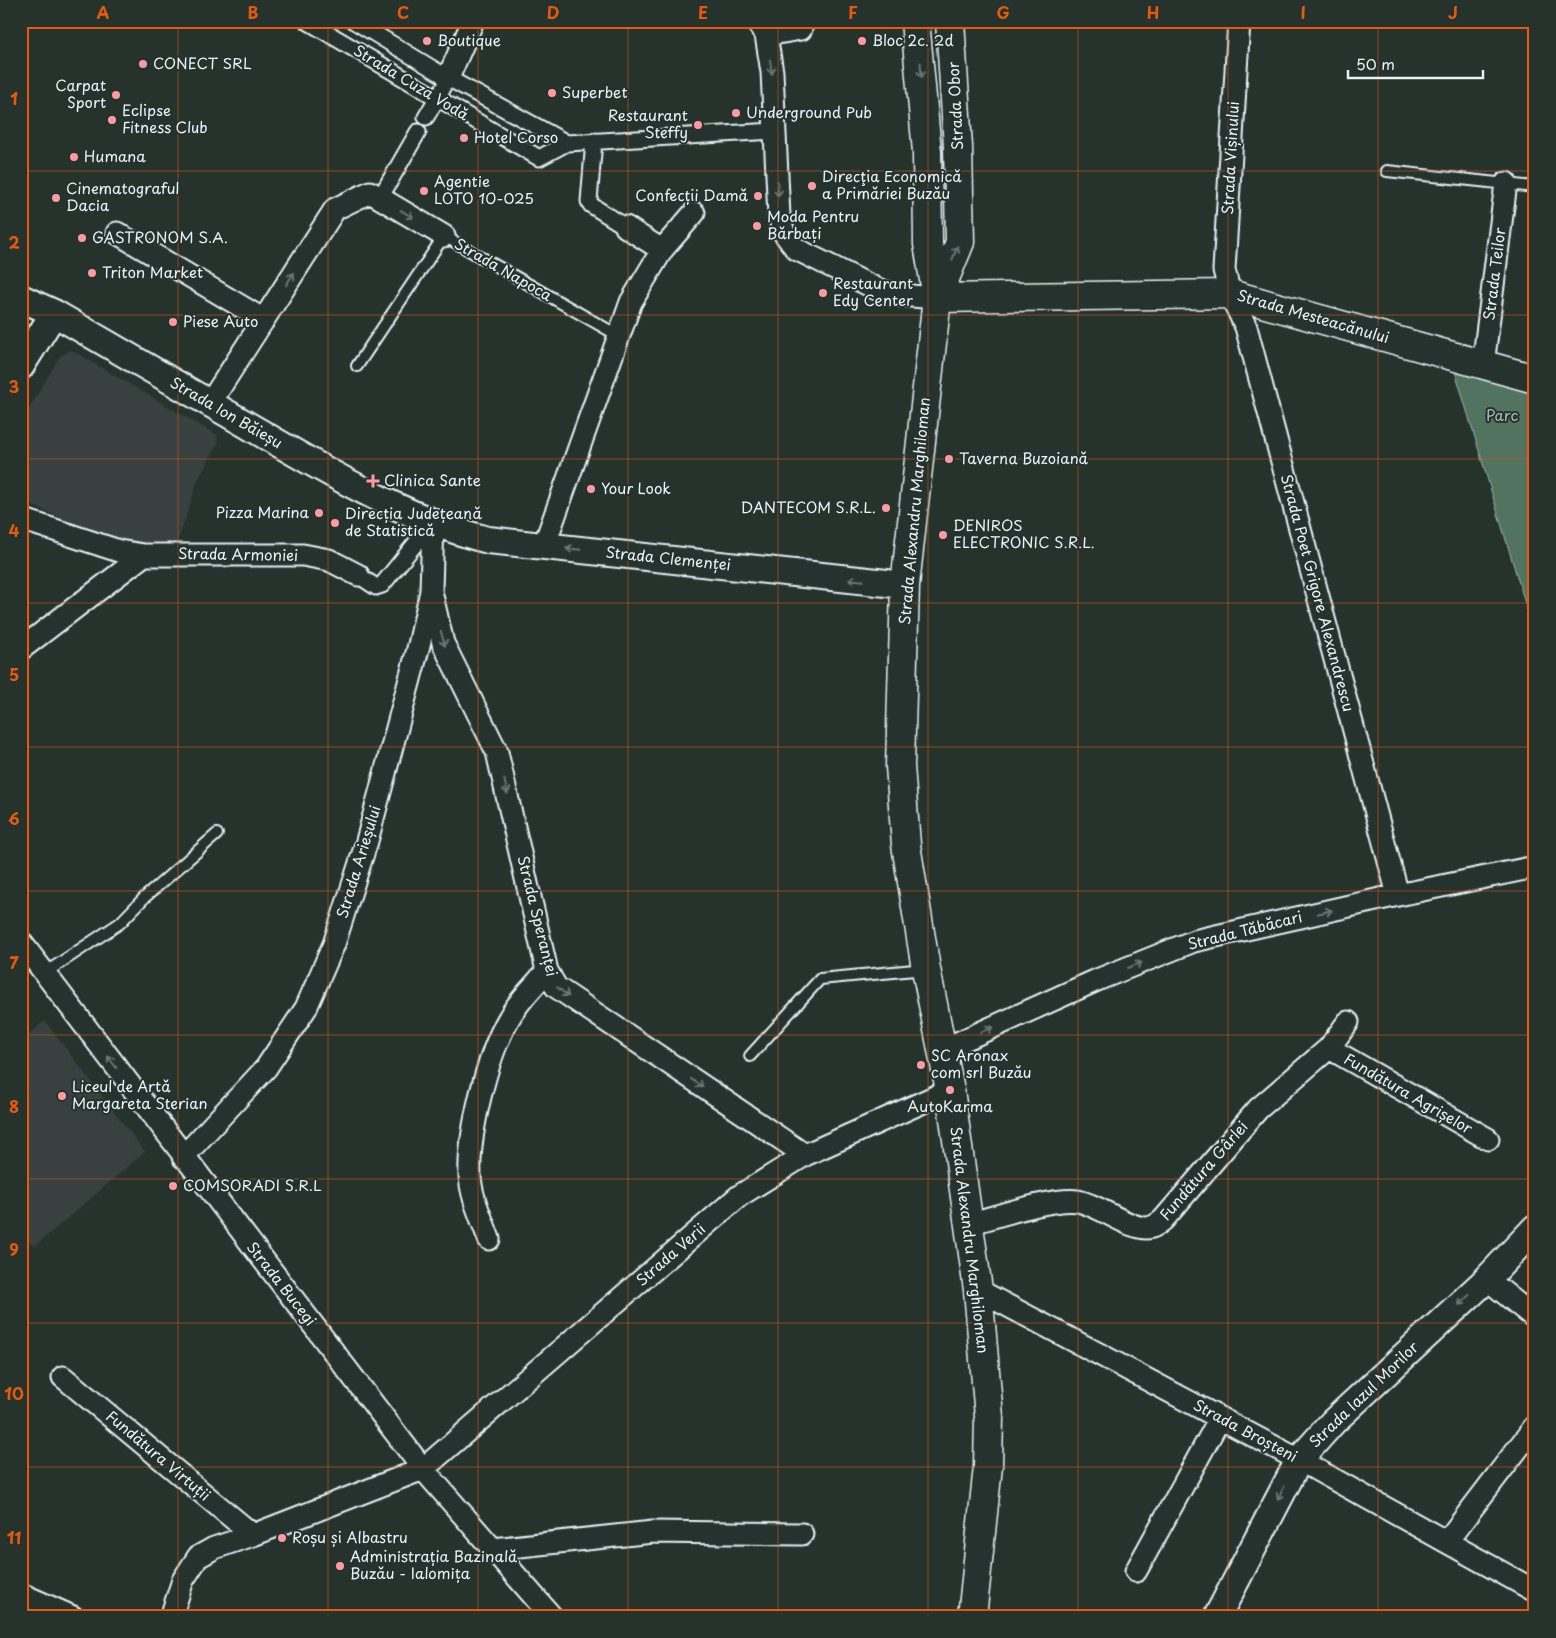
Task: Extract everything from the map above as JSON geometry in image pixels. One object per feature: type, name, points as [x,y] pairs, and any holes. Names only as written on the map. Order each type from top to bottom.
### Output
[{"type":"main road","name":"Strada Obor","points":[[915,21],[927,152],[928,244],[937,298]]},
{"type":"main road","name":"Strada Obor","points":[[937,298],[960,242],[958,147],[950,21]]},
{"type":"main road","name":"Strada Mesteacănului","points":[[937,298],[1230,294],[1535,379]]},
{"type":"main road","name":"Strada Alexandru Marghiloman","points":[[937,298],[905,586],[900,766],[906,845],[926,969],[950,1090],[969,1224],[978,1290],[989,1417],[988,1466],[972,1617]]},
{"type":"street","name":"Strada Cuza Vodă","points":[[307,21],[540,158],[567,144],[774,131]]},
{"type":"street","name":"Strada Cuza Vodă","points":[[354,21],[448,78],[567,144]]},
{"type":"street","points":[[426,117],[448,78],[473,21]]},
{"type":"street","name":"Strada Vișinului","points":[[1230,294],[1224,270],[1239,21]]},
{"type":"street","points":[[800,29],[761,28],[772,72],[780,216],[784,233],[792,245],[879,290],[898,295],[937,298]]},
{"type":"street","points":[[210,403],[335,209],[375,195],[418,132]]},
{"type":"street","points":[[594,141],[590,205],[662,250]]},
{"type":"street","name":"Strada Teilor","points":[[1483,365],[1506,183]]},
{"type":"street","points":[[375,195],[444,236]]},
{"type":"street","points":[[544,546],[631,302],[662,250],[694,213]]},
{"type":"street","points":[[117,233],[264,320]]},
{"type":"street","name":"Strada Poet Grigore Alexandrescu","points":[[1230,294],[1246,327],[1398,895]]},
{"type":"street","name":"Strada Ion Băieșu","points":[[21,298],[54,313],[328,472],[433,522]]},
{"type":"street","points":[[21,366],[54,313]]},
{"type":"street","name":"Strada Armoniei","points":[[21,519],[119,551],[144,555],[303,555],[329,560],[358,576]]},
{"type":"street","points":[[358,576],[376,587],[382,584],[433,522]]},
{"type":"street","name":"Strada Clemenței","points":[[433,522],[488,540],[905,586]]},
{"type":"street","name":"Strada Arieșului","points":[[183,1157],[272,1060],[306,1008],[334,944],[368,841],[431,591],[433,522]]},
{"type":"street","points":[[21,649],[144,555]]},
{"type":"street","name":"Strada Speranței","points":[[431,591],[443,642],[497,752],[547,971],[556,987],[805,1155]]},
{"type":"street","name":"Strada Tăbăcari","points":[[942,1050],[1097,980],[1194,941],[1398,895],[1535,867]]},
{"type":"street","name":"Strada Bucegi","points":[[21,942],[183,1157],[423,1469],[552,1617]]},
{"type":"street","points":[[489,1239],[470,1177],[474,1127],[493,1052],[516,1006],[547,971]]},
{"type":"street","name":"Fundătura Gârlei","points":[[969,1224],[1046,1204],[1076,1201],[1099,1208],[1138,1226],[1155,1226],[1164,1220],[1258,1109],[1329,1048],[1348,1022]]},
{"type":"street","name":"Fundătura Agrișelor","points":[[1329,1048],[1488,1140]]},
{"type":"street","name":"Strada Verii","points":[[171,1617],[183,1580],[198,1557],[214,1548],[253,1535],[423,1469],[739,1196],[805,1155],[950,1090]]},
{"type":"street","name":"Strada Iazul Morilor","points":[[1217,1617],[1299,1460],[1333,1422],[1487,1279],[1535,1228]]},
{"type":"street","points":[[1487,1279],[1535,1318]]},
{"type":"street","name":"Strada Broșteni","points":[[978,1290],[1299,1460],[1535,1591]]},
{"type":"street","name":"Fundătura Virtuții","points":[[63,1377],[253,1535]]},
{"type":"street","points":[[1136,1571],[1220,1418]]},
{"type":"street","points":[[1447,1541],[1535,1426]]},
{"type":"street","points":[[492,1549],[652,1532],[802,1534]]},
{"type":"street","points":[[21,1594],[73,1617]]},
{"type":"lane","points":[[1387,171],[1535,187]]},
{"type":"lane","name":"Strada Napoca","points":[[358,366],[444,236],[619,336]]},
{"type":"lane","points":[[45,973],[120,923],[144,898],[216,834]]},
{"type":"lane","points":[[750,1056],[820,979],[926,969]]},
{"type":"shaded area","points":[[71,350],[217,435],[218,443],[198,480],[177,543],[111,541],[21,500],[21,422],[60,356]]},
{"type":"shaded area","name":"Liceul de Artă Margareta Sterian","points":[[45,1021],[145,1152],[35,1246],[21,1238],[21,1040]]},
{"type":"green space","name":"Parc","points":[[1454,368],[1535,391],[1535,636]]},
{"type":"place","name":"Boutique","points":[[427,41]]},
{"type":"place","name":"Bloc 2c. 2d","points":[[862,41]]},
{"type":"place","name":"CONECT SRL","points":[[143,64]]},
{"type":"place","name":"Superbet","points":[[552,93]]},
{"type":"place","name":"Carpat Sport","points":[[116,95]]},
{"type":"place","name":"Underground Pub","points":[[736,113]]},
{"type":"place","name":"Eclipse Fitness Club","points":[[112,120]]},
{"type":"place","name":"Restaurant Steffy","points":[[698,125]]},
{"type":"place","name":"Hotel Corso","points":[[464,138]]},
{"type":"place","name":"Humana","points":[[74,157]]},
{"type":"place","name":"Direcţia Economică a Primăriei Buzău","points":[[812,186]]},
{"type":"place","name":"Agentie LOTO 10-025","points":[[424,191]]},
{"type":"place","name":"Confecții Damă","points":[[758,196]]},
{"type":"place","name":"Cinematograful Dacia","points":[[56,198]]},
{"type":"place","name":"Moda Pentru Bărbați","points":[[757,226]]},
{"type":"place","name":"GASTRONOM S.A.","points":[[82,238]]},
{"type":"place","name":"Triton Market","points":[[92,273]]},
{"type":"place","name":"Restaurant Edy Center","points":[[823,293]]},
{"type":"place","name":"Piese Auto","points":[[173,322]]},
{"type":"place","name":"Taverna Buzoiană","points":[[949,459]]},
{"type":"place","name":"Clinica Sante","points":[[373,481]]},
{"type":"place","name":"Your Look","points":[[591,489]]},
{"type":"place","name":"DANTECOM S.R.L.","points":[[886,508]]},
{"type":"place","name":"Pizza Marina","points":[[319,513]]},
{"type":"place","name":"Direcția Județeană de Statistică","points":[[335,523]]},
{"type":"place","name":"DENIROS ELECTRONIC S.R.L.","points":[[943,535]]},
{"type":"place","name":"SC Aronax com srl Buzău","points":[[921,1065]]},
{"type":"place","name":"AutoKarma","points":[[950,1090]]},
{"type":"place","name":"Liceul de Artă Margareta Sterian","points":[[62,1096]]},
{"type":"place","name":"COMSORADI S.R.L","points":[[173,1186]]},
{"type":"place","name":"Roșu și Albastru","points":[[282,1538]]},
{"type":"place","name":"Administrația Bazinală Buzău - Ialomița","points":[[340,1566]]}]
